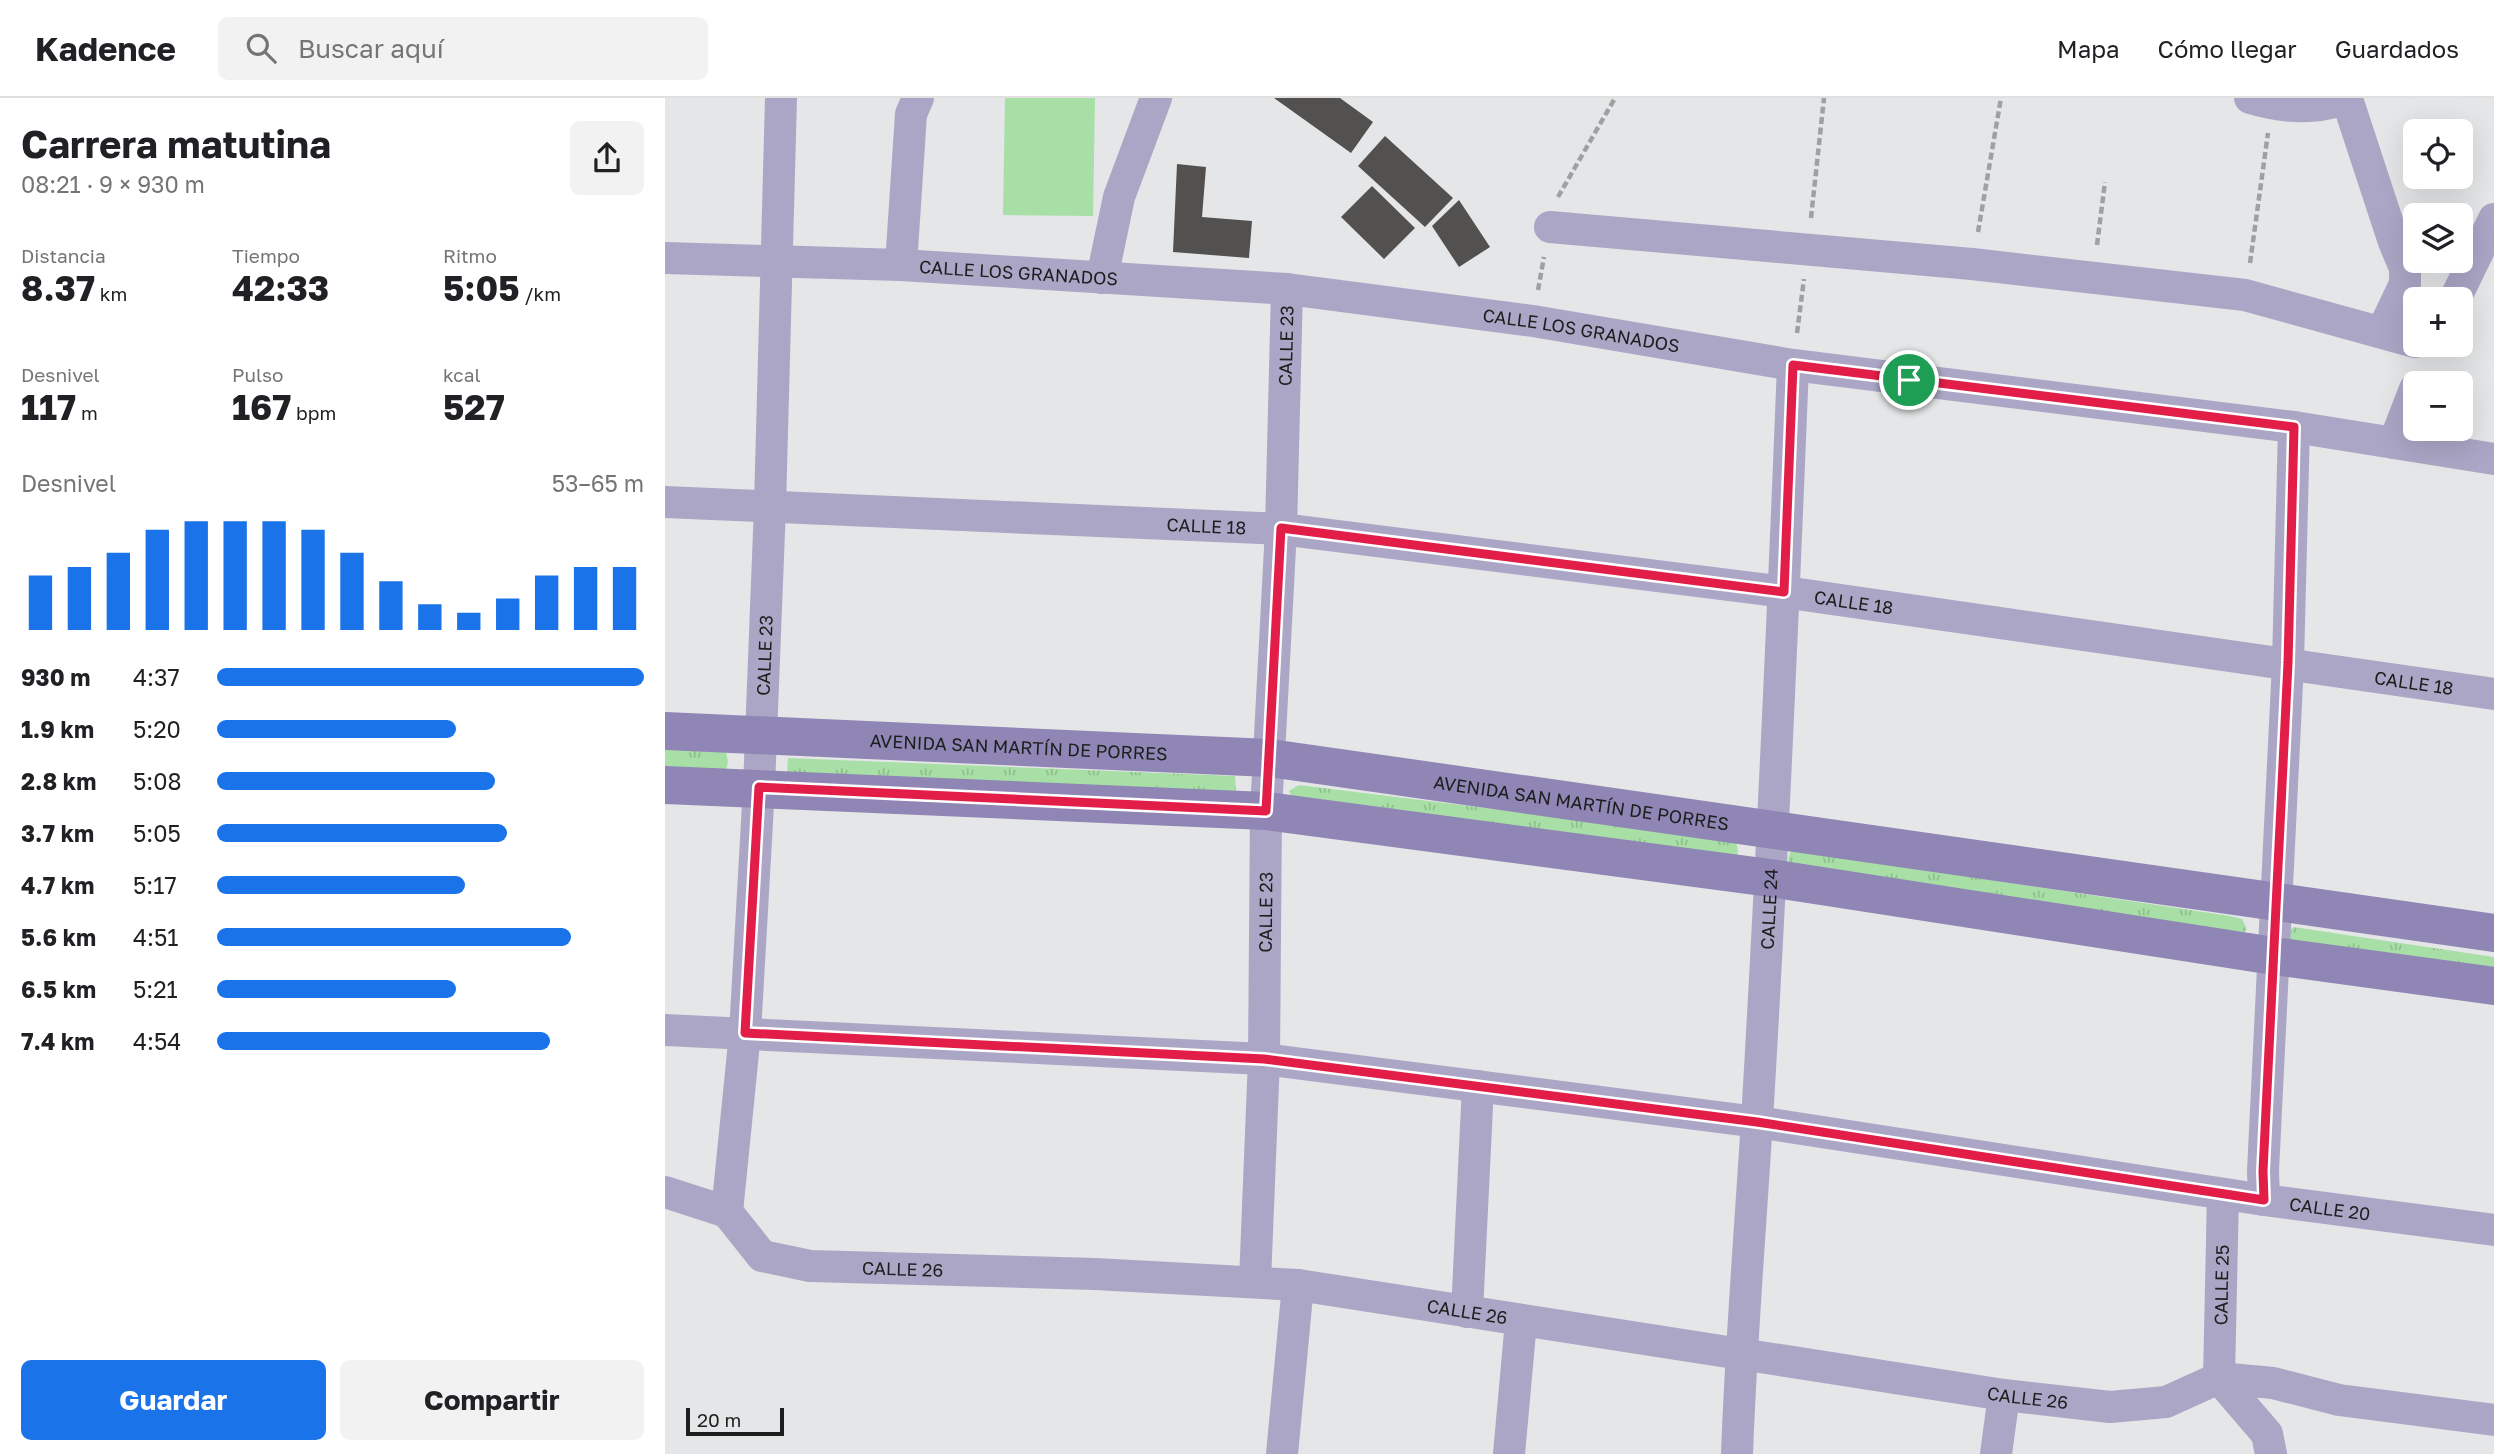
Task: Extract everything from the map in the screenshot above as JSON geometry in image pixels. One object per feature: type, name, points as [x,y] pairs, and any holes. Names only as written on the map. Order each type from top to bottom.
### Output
[{"type":"main road","name":"AVENIDA SAN MARTÍN DE PORRES","points":[[665,731],[1270,758],[2494,933]]},
{"type":"main road","points":[[665,785],[1266,811],[1770,878],[2274,956],[2494,986]]},
{"type":"street","name":"CALLE 23","points":[[727,1212],[745,1033],[759,787],[782,98]]},
{"type":"street","points":[[1101,278],[1119,197],[1156,98]]},
{"type":"street","points":[[2261,101],[2315,107],[2341,100],[2349,105],[2405,268],[2405,284],[2382,332]]},
{"type":"street","points":[[901,265],[909,103]]},
{"type":"street","points":[[2461,287],[2494,219]]},
{"type":"street","points":[[1550,227],[1972,264],[2245,295],[2403,338]]},
{"type":"street","name":"CALLE LOS GRANADOS","points":[[665,258],[901,265],[1287,289],[1533,321],[1793,365],[2294,427],[2494,459]]},
{"type":"street","name":"CALLE 23","points":[[1255,1281],[1264,1059],[1266,811],[1281,528],[1287,289]]},
{"type":"street","name":"CALLE 24","points":[[1737,1454],[1770,878],[1793,365]]},
{"type":"street","points":[[2394,443],[2403,420]]},
{"type":"street","points":[[2264,1200],[2263,1171],[2288,663],[2294,427]]},
{"type":"street","name":"CALLE 18","points":[[665,502],[1281,528],[1784,592],[2494,694]]},
{"type":"street","name":"CALLE 20","points":[[665,1030],[1264,1059],[1757,1122],[2223,1194],[2494,1230]]},
{"type":"street","points":[[1467,1312],[1478,1086]]},
{"type":"street","points":[[665,1192],[727,1212]]},
{"type":"street","name":"CALLE 25","points":[[2219,1378],[2223,1194]]},
{"type":"street","name":"CALLE 26","points":[[727,1212],[762,1256],[810,1266],[1094,1274],[1298,1284],[2004,1395],[2110,1407],[2165,1402],[2219,1378]]},
{"type":"street","points":[[1282,1454],[1298,1284]]},
{"type":"street","points":[[1509,1454],[1521,1321]]},
{"type":"street","points":[[2219,1378],[2273,1383],[2339,1399],[2494,1420]]},
{"type":"street","points":[[2219,1378],[2267,1434],[2271,1454]]},
{"type":"street","points":[[1996,1454],[2004,1395]]},
{"type":"path","points":[[1972,264],[2001,98]]},
{"type":"path","points":[[2245,295],[2261,101]]},
{"type":"path","points":[[2093,277],[2105,182]]},
{"type":"green space","points":[[1005,98],[1095,98],[1093,216],[1003,215]]},
{"type":"green space","points":[[665,750],[726,752],[726,770],[665,768]]},
{"type":"green space","points":[[788,758],[1235,776],[1236,794],[787,775]]},
{"type":"green space","points":[[1299,785],[1735,839],[1737,859],[1294,802],[1289,791]]},
{"type":"green space","points":[[1791,850],[2230,916],[2242,919],[2247,929],[2241,936],[1791,868],[1788,859]]},
{"type":"green space","points":[[2293,927],[2494,957],[2494,975],[2288,943]]},
{"type":"building","points":[[1274,98],[1340,98],[1373,122],[1351,153]]},
{"type":"building","points":[[1385,136],[1453,198],[1425,227],[1358,166]]},
{"type":"building","points":[[1177,164],[1206,167],[1202,217],[1252,221],[1249,258],[1173,252]]},
{"type":"building","points":[[1372,186],[1415,228],[1384,259],[1341,217]]},
{"type":"building","points":[[1459,200],[1490,247],[1459,267],[1432,226]]},
{"type":"route","points":[[1793,365],[1909,380],[2294,427],[2288,663],[2263,1171],[2264,1200],[1757,1122],[1264,1059],[745,1033],[759,787],[1266,811],[1281,528],[1784,592],[1793,365]]}]
